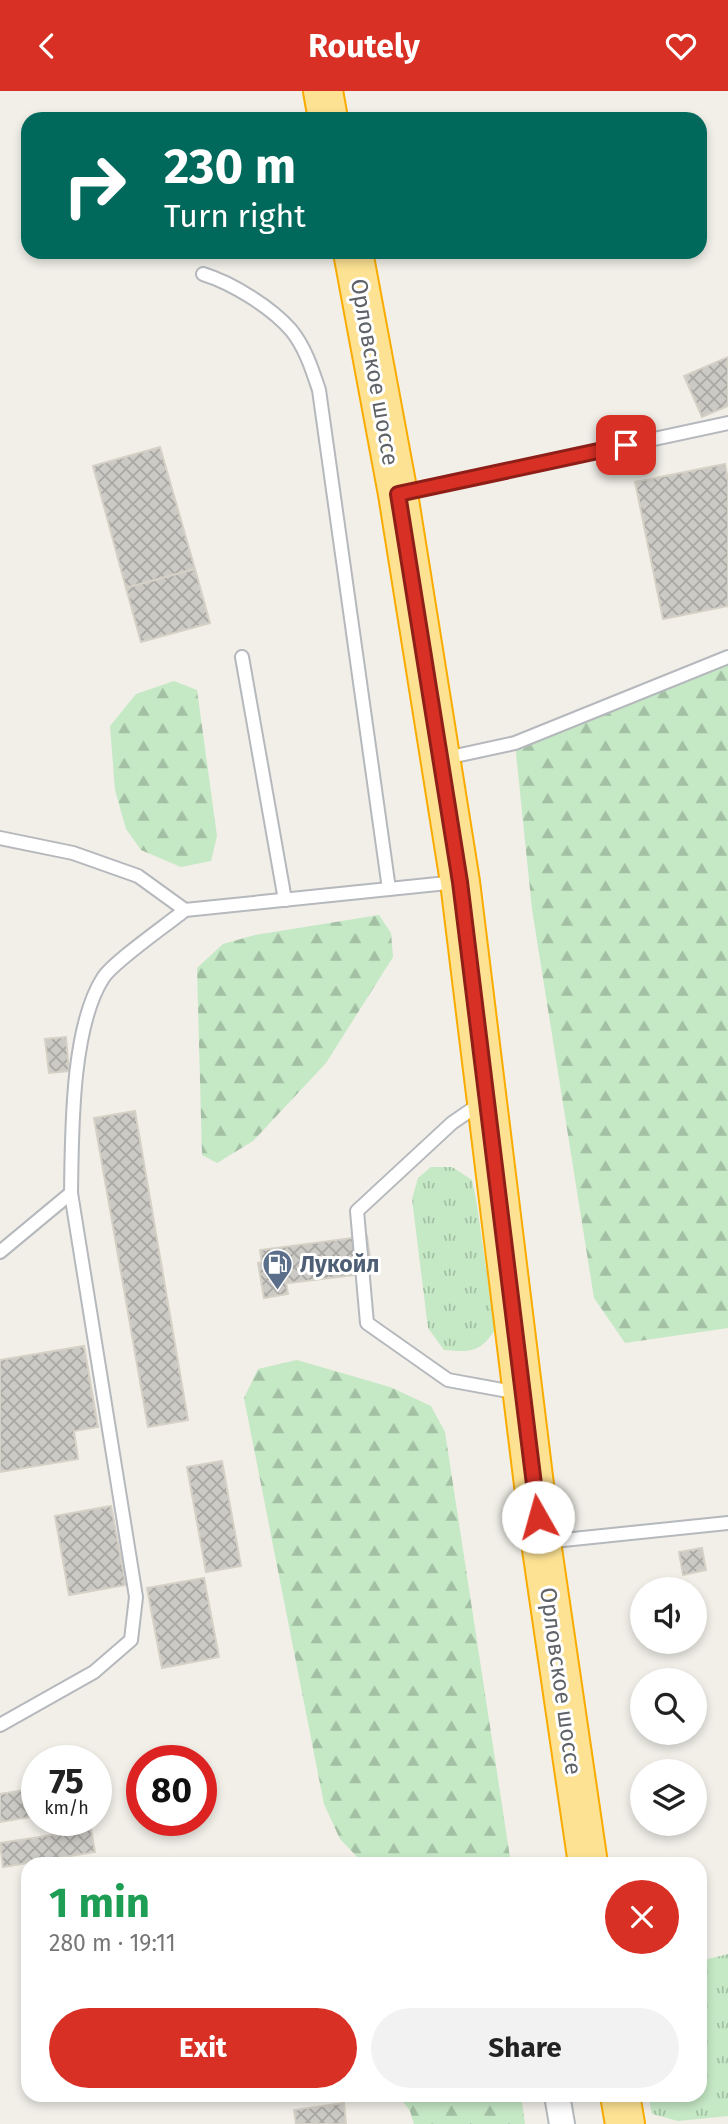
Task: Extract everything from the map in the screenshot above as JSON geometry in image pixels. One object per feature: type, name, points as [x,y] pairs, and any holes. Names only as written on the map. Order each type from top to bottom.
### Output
[{"type":"highway","name":"Орловское шоссе","points":[[354,259],[398,494],[460,882],[541,1542],[586,1857]]},
{"type":"highway","points":[[622,2102],[625,2124]]},
{"type":"street","points":[[559,2102],[562,2124]]},
{"type":"lane","points":[[203,274],[230,283],[290,329],[306,354],[319,390],[388,889]]},
{"type":"lane","points":[[398,494],[728,423]]},
{"type":"lane","points":[[242,657],[285,899]]},
{"type":"lane","points":[[440,759],[515,743],[728,657]]},
{"type":"lane","points":[[0,838],[73,853],[138,876],[185,910]]},
{"type":"lane","points":[[0,1724],[94,1672],[131,1640],[136,1597],[71,1193],[72,1142],[84,1018],[104,976],[185,910],[460,882]]},
{"type":"lane","points":[[487,1099],[452,1123],[357,1211],[367,1323],[448,1380],[522,1393]]},
{"type":"lane","points":[[0,1252],[71,1193]]},
{"type":"lane","points":[[541,1542],[728,1523]]},
{"type":"green space","points":[[728,657],[728,1328],[625,1343],[594,1298],[532,909],[515,743]]},
{"type":"green space","points":[[174,681],[197,690],[217,836],[211,861],[181,867],[141,850],[126,829],[115,790],[110,726],[136,694]]},
{"type":"green space","points":[[379,915],[391,933],[393,957],[326,1063],[253,1141],[217,1163],[202,1155],[197,968],[223,944],[255,935]]},
{"type":"green space","points":[[431,1167],[452,1167],[472,1180],[495,1330],[484,1343],[474,1349],[444,1350],[428,1328],[412,1199],[418,1178]]},
{"type":"green space","points":[[297,1360],[390,1387],[431,1406],[445,1432],[510,1857],[357,1857],[340,1839],[324,1804],[244,1398],[258,1369]]},
{"type":"green space","points":[[728,1954],[728,2116],[678,2121],[652,2114],[649,2102],[707,2102],[707,1959]]},
{"type":"green space","points":[[403,2102],[522,2102],[525,2124],[414,2124],[410,2111]]},
{"type":"building","points":[[728,357],[728,406],[702,417],[684,376]]},
{"type":"building","points":[[160,447],[195,569],[126,588],[93,466]]},
{"type":"building","points":[[725,464],[728,480],[728,606],[663,619],[635,482]]},
{"type":"building","points":[[195,569],[210,623],[141,642],[126,588]]},
{"type":"building","points":[[66,1037],[69,1071],[49,1073],[45,1039]]},
{"type":"building","points":[[135,1111],[188,1420],[148,1427],[94,1118]]},
{"type":"building","points":[[367,1236],[372,1273],[265,1286],[260,1250]]},
{"type":"building","points":[[282,1258],[288,1294],[264,1298],[258,1263]]},
{"type":"building","points":[[84,1346],[98,1427],[74,1431],[78,1459],[0,1472],[0,1360]]},
{"type":"building","points":[[222,1461],[241,1566],[206,1572],[187,1467]]},
{"type":"building","points":[[111,1506],[126,1585],[69,1595],[55,1516]]},
{"type":"building","points":[[702,1548],[706,1570],[683,1575],[679,1552]]},
{"type":"building","points":[[204,1578],[219,1657],[162,1668],[147,1588]]},
{"type":"building","points":[[21,1791],[21,1819],[0,1822],[0,1794]]},
{"type":"building","points":[[46,1836],[92,1836],[95,1852],[64,1857],[21,1857],[21,1864],[3,1867],[0,1843]]},
{"type":"building","points":[[344,2103],[346,2124],[296,2124],[294,2110]]},
{"type":"place","name":"Лукойл","points":[[277,1291]]},
{"type":"route","points":[[538,1517],[460,882],[398,494],[626,445]]}]
